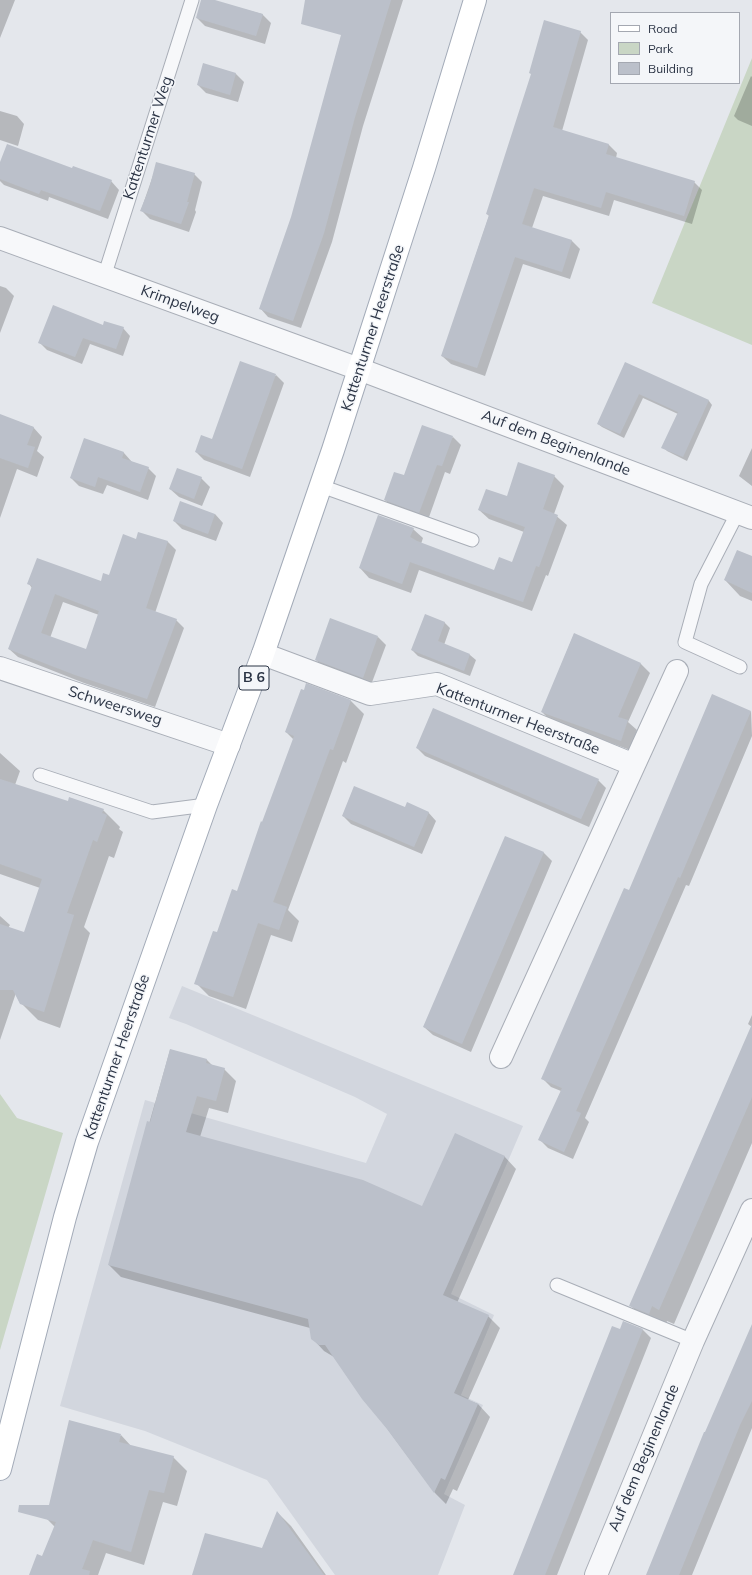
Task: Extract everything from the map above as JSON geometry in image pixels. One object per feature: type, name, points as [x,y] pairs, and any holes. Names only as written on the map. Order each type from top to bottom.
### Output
[{"type":"main road","name":"Kattenturmer Heerstraße","points":[[0,1470],[65,1217],[87,1142],[206,805],[263,654],[321,486],[424,168],[475,0]]},
{"type":"street","name":"Krimpelweg","points":[[0,238],[359,369]]},
{"type":"street","name":"Auf dem Beginenlande","points":[[359,369],[745,515]]},
{"type":"street","name":"Kattenturmer Heerstraße","points":[[263,654],[370,694],[437,684],[634,765]]},
{"type":"street","name":"Schweersweg","points":[[0,668],[229,745]]},
{"type":"street","points":[[501,1056],[676,671]]},
{"type":"street","name":"Auf dem Beginenlande","points":[[596,1575],[693,1341],[752,1210]]},
{"type":"lane","name":"Kattenturmer Weg","points":[[104,277],[192,0]]},
{"type":"lane","points":[[321,486],[472,540]]},
{"type":"lane","points":[[740,667],[685,642],[701,584],[745,515]]},
{"type":"lane","points":[[40,775],[152,812],[206,805]]},
{"type":"lane","points":[[557,1285],[693,1341]]},
{"type":"shaded area","points":[[182,986],[523,1126],[451,1294],[494,1315],[461,1395],[483,1405],[444,1494],[465,1505],[438,1575],[335,1575],[267,1480],[145,1431],[60,1406],[145,1100],[366,1163],[387,1114],[355,1097],[169,1018]]},
{"type":"green space","points":[[752,58],[752,345],[652,303]]},
{"type":"green space","points":[[0,1094],[17,1118],[63,1133],[0,1350]]},
{"type":"building","points":[[201,0],[215,0],[263,14],[256,36],[196,18]]},
{"type":"building","points":[[305,0],[391,0],[355,117],[324,233],[293,321],[259,309],[291,217],[341,35],[301,24]]},
{"type":"building","points":[[544,20],[581,31],[553,127],[609,144],[606,154],[695,181],[684,216],[606,192],[601,208],[534,188],[522,224],[572,240],[562,272],[515,257],[477,368],[441,356],[489,215],[486,214],[531,74],[529,73]]},
{"type":"building","points":[[203,63],[236,73],[230,95],[197,85]]},
{"type":"building","points":[[7,144],[72,168],[73,166],[112,180],[100,211],[41,190],[39,194],[0,179],[0,162]]},
{"type":"building","points":[[156,162],[195,173],[187,202],[189,202],[181,224],[140,211],[149,189]]},
{"type":"building","points":[[53,305],[103,325],[104,321],[124,327],[116,349],[83,338],[75,357],[38,343]]},
{"type":"building","points":[[240,361],[276,374],[242,469],[195,452],[201,435],[212,439]]},
{"type":"building","points":[[625,362],[709,400],[683,457],[661,448],[678,412],[639,394],[620,434],[597,424]]},
{"type":"building","points":[[0,414],[34,427],[27,445],[35,447],[28,468],[0,458]]},
{"type":"building","points":[[422,425],[453,436],[442,466],[437,465],[419,513],[384,500],[394,472],[404,475]]},
{"type":"building","points":[[84,438],[124,452],[122,458],[149,467],[140,492],[98,477],[95,487],[70,478]]},
{"type":"building","points":[[518,462],[555,475],[543,509],[558,515],[539,567],[536,566],[523,602],[410,562],[402,584],[359,568],[378,515],[414,528],[410,537],[417,541],[494,570],[499,557],[512,562],[525,527],[478,510],[486,489],[507,496]]},
{"type":"building","points":[[177,468],[202,477],[194,499],[169,489]]},
{"type":"building","points":[[180,501],[215,514],[208,534],[173,521]]},
{"type":"building","points":[[138,532],[168,541],[146,608],[177,619],[147,699],[75,675],[8,649],[32,586],[27,584],[37,558],[101,581],[103,573],[109,575],[123,534],[136,539]],"holes":[[[55,594],[99,611],[86,649],[41,633]]]},
{"type":"building","points":[[737,550],[752,556],[752,593],[724,580]]},
{"type":"building","points":[[425,614],[445,622],[438,641],[470,654],[464,671],[411,650]]},
{"type":"building","points":[[330,618],[378,636],[363,678],[315,660]]},
{"type":"building","points":[[574,633],[641,663],[618,717],[628,720],[621,741],[541,712]]},
{"type":"building","points":[[306,683],[351,700],[333,750],[330,749],[273,902],[287,907],[279,930],[258,923],[233,997],[194,984],[213,931],[217,932],[232,889],[237,891],[261,821],[262,822],[294,736],[285,732],[301,689],[304,690]]},
{"type":"building","points":[[712,694],[751,711],[680,878],[678,877],[576,1111],[581,1113],[564,1152],[538,1140],[562,1088],[541,1079],[624,888],[629,890]]},
{"type":"building","points":[[433,708],[599,779],[581,819],[416,748]]},
{"type":"building","points":[[0,779],[68,801],[69,797],[104,809],[102,813],[107,815],[97,842],[93,840],[67,913],[74,915],[44,1012],[20,1004],[13,990],[0,990],[0,924],[24,932],[42,879],[0,864]]},
{"type":"building","points":[[354,786],[405,807],[407,802],[429,812],[414,847],[342,816]]},
{"type":"building","points":[[505,836],[544,852],[462,1044],[423,1027]]},
{"type":"building","points":[[752,1024],[752,1097],[659,1310],[652,1306],[649,1314],[629,1306]]},
{"type":"building","points":[[170,1049],[207,1059],[206,1063],[225,1068],[216,1101],[197,1096],[186,1132],[363,1180],[422,1206],[455,1133],[505,1156],[443,1295],[489,1315],[454,1393],[478,1404],[445,1480],[441,1478],[434,1493],[387,1429],[362,1399],[325,1345],[319,1345],[311,1339],[308,1319],[108,1265],[147,1121],[150,1122]]},
{"type":"building","points":[[623,1321],[643,1329],[545,1575],[513,1575],[612,1326],[620,1329]]},
{"type":"building","points":[[752,1324],[752,1401],[740,1425],[679,1575],[646,1575],[704,1432]]},
{"type":"building","points":[[69,1420],[121,1434],[119,1442],[174,1456],[164,1493],[149,1490],[131,1552],[93,1540],[82,1569],[90,1571],[89,1575],[29,1575],[37,1554],[42,1556],[56,1522],[18,1512],[19,1505],[49,1505]]},
{"type":"building","points":[[277,1511],[324,1575],[192,1575],[205,1533],[262,1548]]}]
